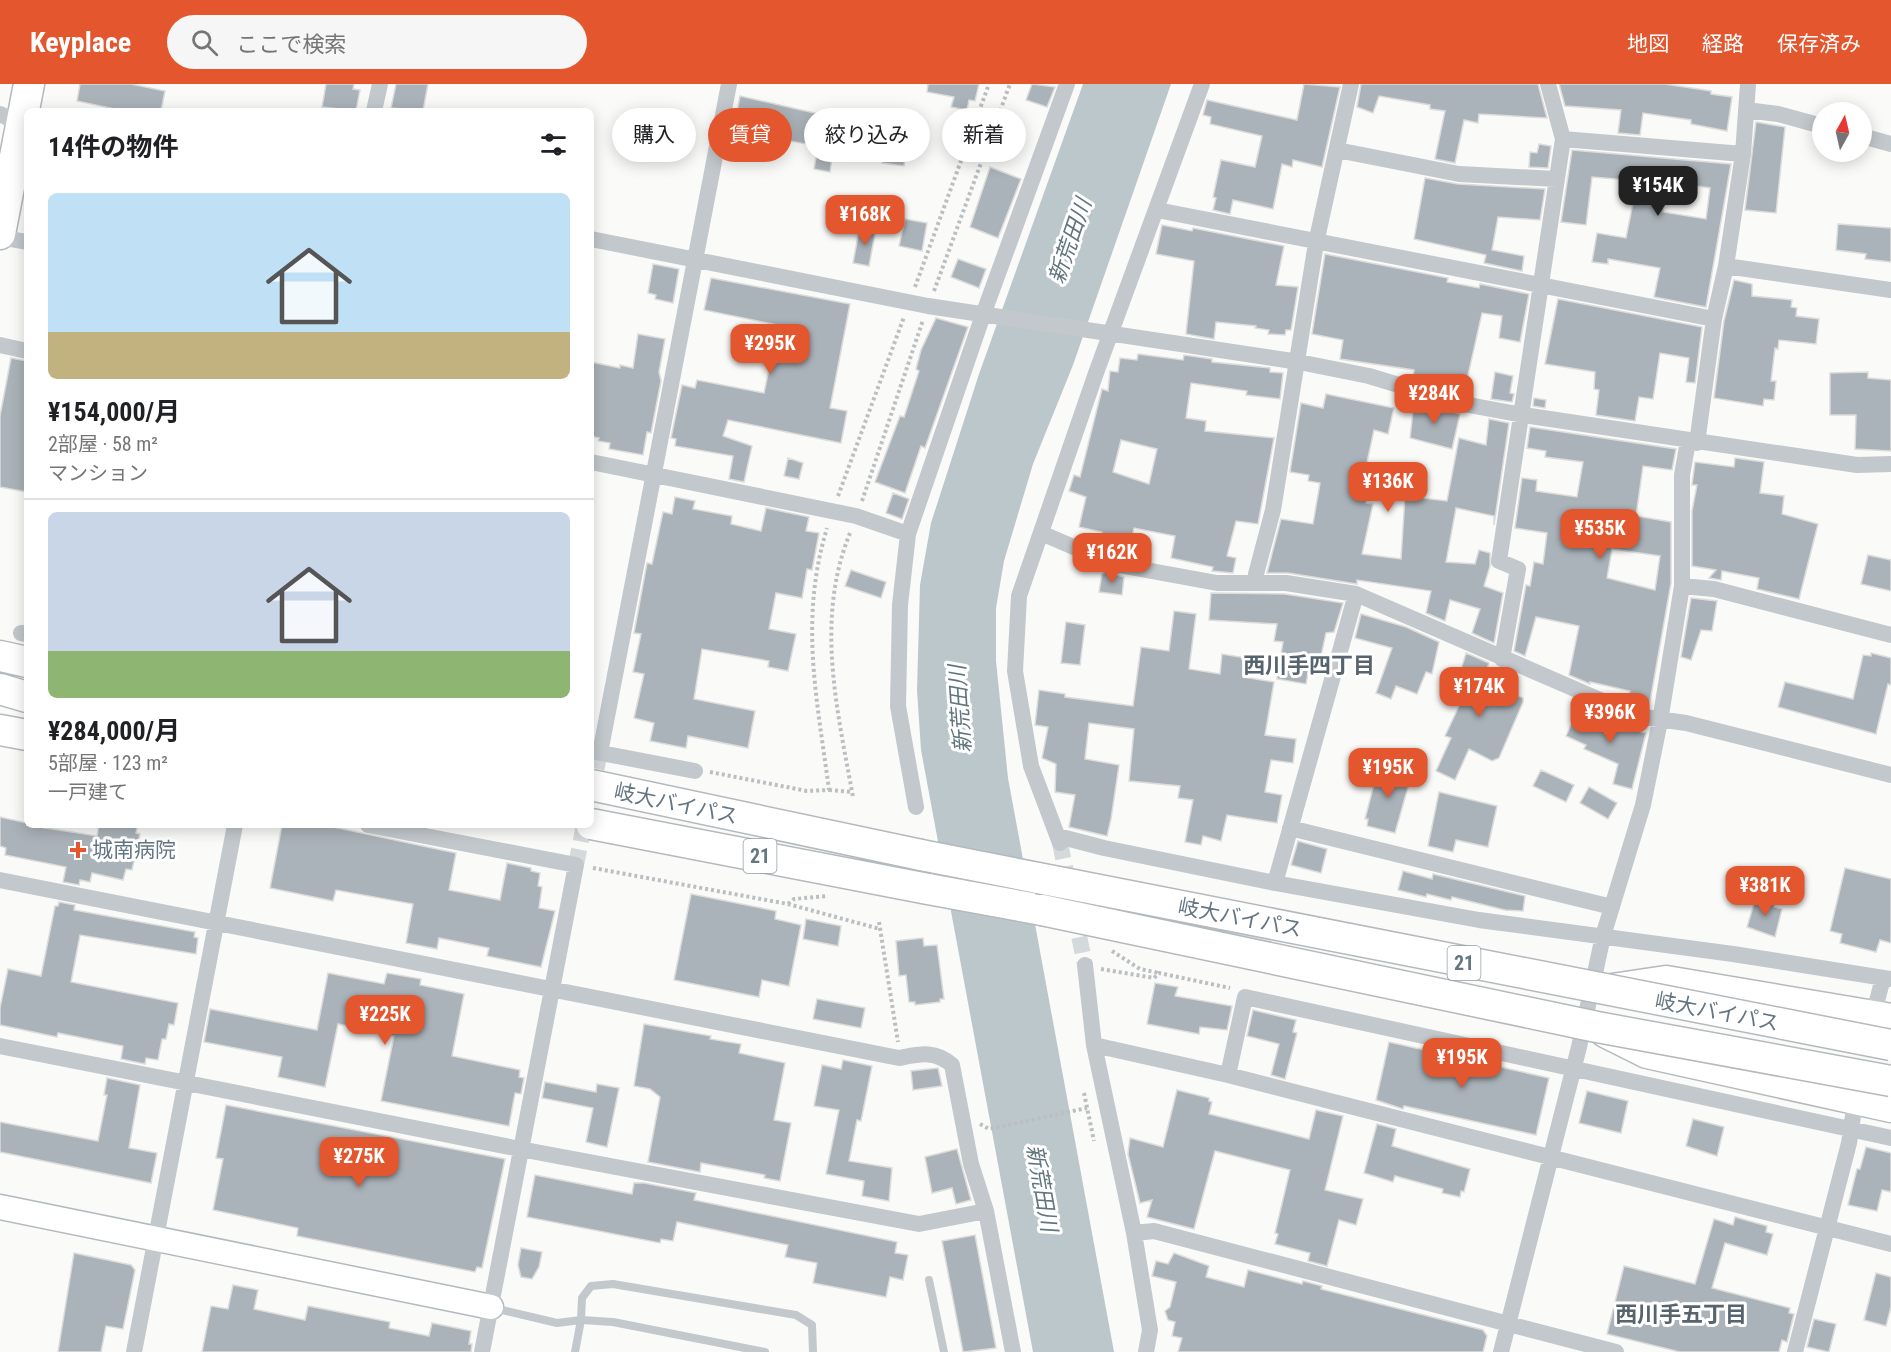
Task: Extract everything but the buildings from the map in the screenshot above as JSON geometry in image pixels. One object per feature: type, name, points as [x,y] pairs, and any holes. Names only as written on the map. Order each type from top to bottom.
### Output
[{"type":"highway","points":[[0,236],[16,123],[29,84]]},
{"type":"highway","points":[[0,656],[24,644]]},
{"type":"highway","points":[[0,689],[24,696]]},
{"type":"highway","points":[[0,730],[24,734]]},
{"type":"highway","name":"岐大バイパス","points":[[594,786],[898,851],[1891,1046]]},
{"type":"highway","name":"岐大バイパス","points":[[594,825],[1042,910],[1597,1027],[1891,1081]]},
{"type":"highway","name":"21","points":[[1603,991],[1666,981],[1884,1010]]},
{"type":"highway","name":"21","points":[[1597,1027],[1647,1053],[1891,1107]]},
{"type":"street","points":[[375,108],[380,84]]},
{"type":"street","points":[[695,771],[595,752],[653,475],[729,84]]},
{"type":"street","points":[[916,807],[898,706],[900,605],[908,534],[988,315],[1067,84]]},
{"type":"street","points":[[1202,84],[1019,596],[1015,672],[1031,765],[1059,839],[1275,883],[1479,920],[1887,978],[1884,1010]]},
{"type":"street","points":[[1256,583],[1256,574],[1274,510],[1316,243],[1351,84]]},
{"type":"street","points":[[1502,659],[1518,569],[1499,561],[1523,415],[1539,285],[1563,139],[1548,84]]},
{"type":"street","points":[[1501,1352],[1573,1068],[1603,936],[1643,806],[1660,721],[1682,586],[1682,476],[1692,442],[1726,266],[1743,154],[1748,84]]},
{"type":"street","points":[[1746,110],[1778,114],[1812,123]]},
{"type":"street","points":[[1563,139],[1743,154]]},
{"type":"street","points":[[1872,139],[1891,144]]},
{"type":"street","points":[[1337,150],[1459,174],[1556,179]]},
{"type":"street","points":[[1158,210],[1316,243],[1714,319]]},
{"type":"street","points":[[0,236],[24,242]]},
{"type":"street","points":[[594,240],[928,306],[1299,362],[1369,376],[1458,403],[1523,415],[1857,465],[1891,464]]},
{"type":"street","points":[[1726,266],[1891,290]]},
{"type":"street","points":[[0,345],[24,350]]},
{"type":"street","points":[[594,463],[856,516],[908,534]]},
{"type":"street","points":[[1041,533],[1113,564],[1216,583],[1286,583],[1356,594],[1637,716],[1686,723],[1891,775]]},
{"type":"street","points":[[1682,586],[1714,589],[1891,635]]},
{"type":"street","points":[[1275,883],[1356,594]]},
{"type":"street","points":[[134,1352],[234,828]]},
{"type":"street","points":[[384,828],[576,864],[482,1352]]},
{"type":"street","points":[[1290,828],[1612,907]]},
{"type":"street","points":[[0,880],[899,1058],[926,1053],[942,1055],[952,1065],[971,1164],[986,1210],[1012,1352]]},
{"type":"street","points":[[1085,967],[1094,1045],[1134,1233],[1150,1330],[1146,1352]]},
{"type":"street","points":[[1228,1075],[1245,997],[1891,1138]]},
{"type":"street","points":[[1094,1045],[1228,1075],[1891,1244]]},
{"type":"street","points":[[0,1046],[520,1149],[919,1224],[986,1210]]},
{"type":"street","points":[[1795,1352],[1850,1143],[1854,1109]]},
{"type":"street","points":[[0,1207],[491,1307]]},
{"type":"street","points":[[1134,1233],[1154,1230],[1616,1352]]},
{"type":"lane","points":[[929,1280],[944,1352]]},
{"type":"lane","points":[[575,1352],[581,1320],[582,1298],[591,1286],[613,1284],[796,1315],[812,1326],[813,1352]]},
{"type":"lane","points":[[491,1307],[557,1323],[581,1320],[613,1322],[765,1352]]},
{"type":"path","points":[[830,790],[810,631],[813,586],[832,512],[989,84]]},
{"type":"path","points":[[853,798],[832,672],[829,625],[838,562],[928,306],[1010,84]]},
{"type":"path","points":[[695,771],[807,791],[852,792]]},
{"type":"path","points":[[576,864],[788,904],[880,928]]},
{"type":"path","points":[[788,904],[794,898]]},
{"type":"path","points":[[879,922],[899,1058]]},
{"type":"path","points":[[1085,967],[1154,978],[1160,973]]},
{"type":"path","points":[[1140,969],[1239,990],[1245,997]]},
{"type":"path","points":[[989,1129],[1087,1108]]},
{"type":"water","name":"新荒田川","points":[[1083,84],[1171,84],[1073,365],[1033,464],[1004,561],[996,608],[996,661],[1008,778],[1114,1352],[1033,1352],[921,750],[917,690],[920,585],[931,523],[979,374]]},
{"type":"tunnel","points":[[594,779],[600,753]]},
{"type":"tunnel","points":[[576,865],[583,828]]},
{"type":"tunnel","points":[[1060,843],[1085,965]]},
{"type":"place","name":"城南病院","points":[[78,850]]},
{"type":"district","name":"西川手四丁目","points":[[1309,665]]},
{"type":"district","name":"西川手五丁目","points":[[1681,1314]]}]
